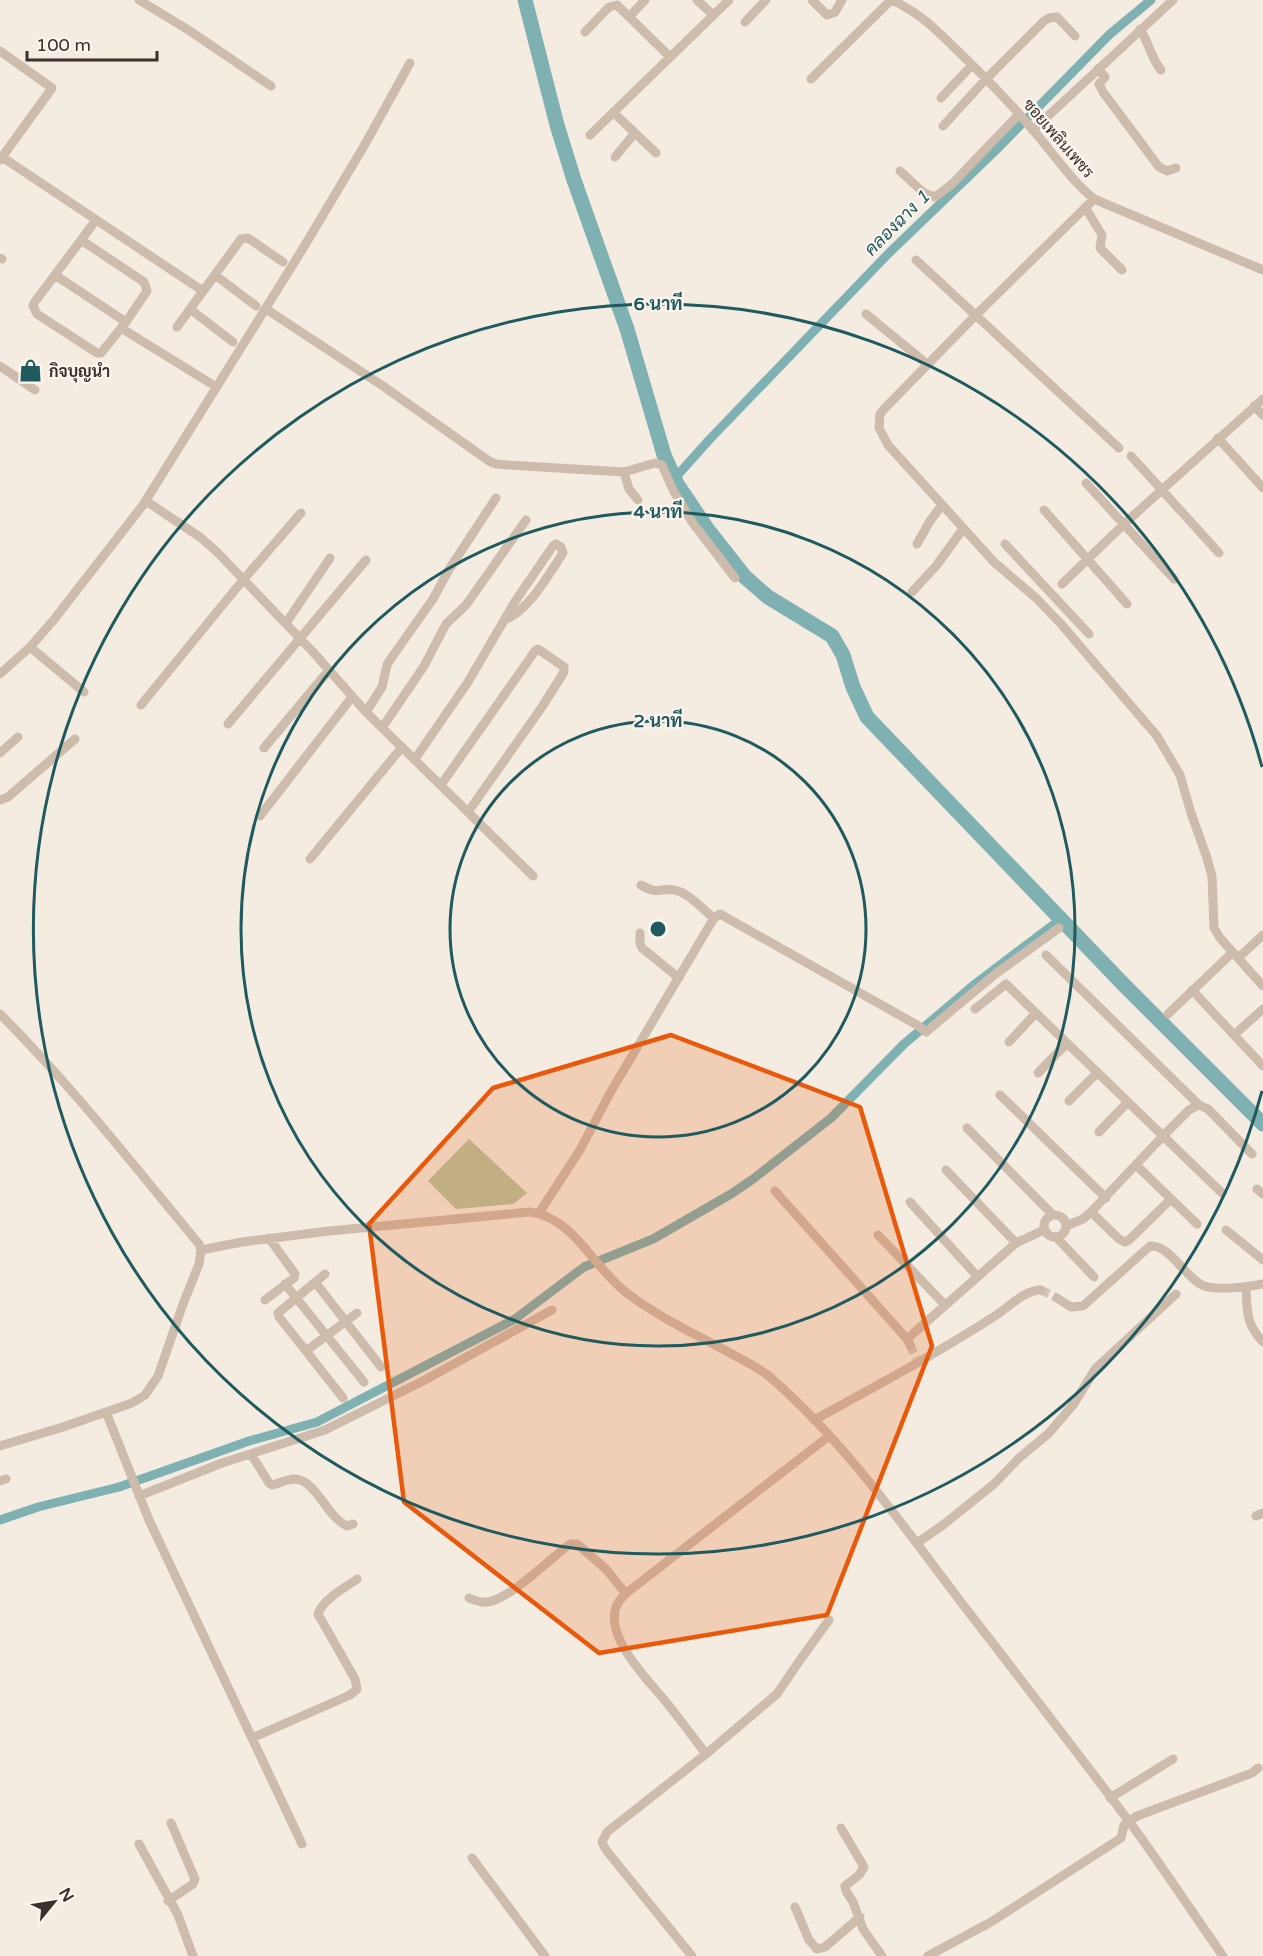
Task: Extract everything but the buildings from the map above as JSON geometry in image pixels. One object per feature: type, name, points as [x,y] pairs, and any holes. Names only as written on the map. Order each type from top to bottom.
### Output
[{"type":"street","points":[[139,0],[190,31],[271,86]]},
{"type":"street","points":[[629,17],[645,0]]},
{"type":"street","points":[[697,0],[713,15]]},
{"type":"street","points":[[590,135],[729,0]]},
{"type":"street","points":[[745,22],[766,0]]},
{"type":"street","points":[[812,0],[827,15],[835,12],[842,0]]},
{"type":"street","points":[[811,79],[891,0]]},
{"type":"street","name":"ซอยเพลินเพชร","points":[[891,0],[917,13],[972,65],[1025,121],[1075,181],[1094,199],[1263,270]]},
{"type":"street","points":[[900,171],[924,194],[935,197],[1025,121],[1098,69],[1173,0]]},
{"type":"street","points":[[585,32],[613,5],[617,5],[670,57]]},
{"type":"street","points":[[943,126],[1031,32],[1049,18],[1054,16],[1060,19],[1075,36]]},
{"type":"street","points":[[1140,29],[1147,40],[1153,59],[1161,70]]},
{"type":"street","points":[[0,51],[52,88],[2,153],[96,220],[203,291]]},
{"type":"street","points":[[0,674],[33,644],[146,501],[261,308],[364,146],[410,63]]},
{"type":"street","points":[[941,98],[972,65]]},
{"type":"street","points":[[1098,69],[1105,78],[1099,83],[1103,92],[1159,167],[1167,171],[1176,168]]},
{"type":"street","points":[[613,112],[656,153]]},
{"type":"street","points":[[615,157],[634,134]]},
{"type":"street","points":[[1094,199],[885,408],[880,414],[879,428],[888,445],[963,529],[994,562],[1041,604],[1095,662],[1157,736],[1180,775],[1212,876],[1214,928],[1220,938],[1263,986]]},
{"type":"street","points":[[1085,207],[1102,235],[1100,248],[1122,270]]},
{"type":"street","points":[[81,240],[147,286],[147,291],[123,325],[103,351],[97,353],[37,314],[33,306],[34,303],[55,275],[81,240],[96,220]]},
{"type":"street","points":[[177,327],[244,237],[283,262]]},
{"type":"street","points":[[916,260],[1119,448]]},
{"type":"street","points":[[215,274],[261,308],[383,386],[496,465],[624,472],[655,463],[662,465],[687,514],[735,578]]},
{"type":"street","points":[[55,275],[123,325],[210,383]]},
{"type":"street","points":[[190,309],[233,342]]},
{"type":"street","points":[[866,314],[927,364]]},
{"type":"street","points":[[0,366],[35,390]]},
{"type":"street","points":[[1062,584],[1162,489],[1263,399]]},
{"type":"street","points":[[1254,406],[1263,415]]},
{"type":"street","points":[[1218,438],[1263,488]]},
{"type":"street","points":[[1131,456],[1219,553]]},
{"type":"street","points":[[624,472],[629,489],[638,500]]},
{"type":"street","points":[[1086,483],[1174,579]]},
{"type":"street","points":[[366,712],[382,687],[387,665],[433,599],[457,557],[496,498]]},
{"type":"street","points":[[146,501],[206,541],[286,623],[366,712],[533,876]]},
{"type":"street","points":[[917,544],[942,505]]},
{"type":"street","points":[[1044,510],[1127,604]]},
{"type":"street","points":[[141,705],[301,513]]},
{"type":"street","points":[[382,728],[424,666],[446,624],[466,604],[526,520]]},
{"type":"street","points":[[912,592],[936,566],[963,529]]},
{"type":"street","points":[[415,759],[468,681],[504,620],[553,546],[556,544],[561,547],[563,553],[526,605],[518,613],[504,620]]},
{"type":"street","points":[[1005,544],[1089,634]]},
{"type":"street","points":[[286,623],[330,558]]},
{"type":"street","points":[[228,724],[366,560]]},
{"type":"street","points":[[1041,604],[1052,593]]},
{"type":"street","points":[[33,644],[84,692]]},
{"type":"street","points":[[441,785],[535,651],[538,650],[564,667],[564,672],[542,706],[468,812]]},
{"type":"street","points":[[264,748],[329,670]]},
{"type":"street","points":[[260,816],[352,697]]},
{"type":"street","points":[[0,753],[18,737]]},
{"type":"street","points":[[0,800],[8,797],[75,739]]},
{"type":"street","points":[[310,859],[402,747]]},
{"type":"street","points":[[641,885],[652,891],[672,889],[681,892],[714,918]]},
{"type":"street","points":[[539,1214],[580,1150],[610,1093],[714,918],[720,914],[926,1032],[994,975],[1059,928]]},
{"type":"street","points":[[640,933],[642,948],[679,978]]},
{"type":"street","points":[[1168,1014],[1192,990],[1263,935]]},
{"type":"street","points":[[1046,956],[1199,1105],[1208,1109],[1252,1154]]},
{"type":"street","points":[[975,1009],[1006,984],[1222,1193]]},
{"type":"street","points":[[1192,990],[1263,1066]]},
{"type":"street","points":[[1234,1035],[1263,1009]]},
{"type":"street","points":[[1008,1042],[1036,1013]]},
{"type":"street","points":[[0,1014],[88,1109],[199,1244],[201,1250],[199,1264],[162,1367],[152,1387],[138,1400],[0,1446]]},
{"type":"street","points":[[1038,1073],[1067,1043]]},
{"type":"street","points":[[1069,1101],[1097,1072]]},
{"type":"street","points":[[999,1095],[1106,1198]]},
{"type":"street","points":[[1099,1132],[1128,1102]]},
{"type":"street","points":[[1066,1226],[1083,1219],[1091,1212],[1189,1110],[1199,1105]]},
{"type":"street","points":[[968,1128],[1053,1215]]},
{"type":"street","points":[[1136,1165],[1197,1224]]},
{"type":"street","points":[[946,1170],[1016,1243]]},
{"type":"street","points":[[775,1191],[908,1342],[945,1305],[1016,1243],[1044,1230]]},
{"type":"street","points":[[1091,1212],[1125,1242],[1171,1199]]},
{"type":"street","points":[[910,1202],[977,1276]]},
{"type":"street","points":[[201,1250],[269,1238],[495,1215],[530,1212],[551,1217],[627,1293],[666,1318],[767,1374],[814,1420],[824,1440],[880,1495],[917,1543],[1110,1798],[1223,1956]]},
{"type":"street","points":[[1056,1237],[1065,1232],[1066,1226],[1064,1220],[1053,1215],[1047,1218],[1044,1230],[1048,1235],[1056,1237],[1094,1277]]},
{"type":"street","points":[[1226,1230],[1263,1260]]},
{"type":"street","points":[[878,1235],[945,1305]]},
{"type":"street","points":[[266,1299],[294,1278],[295,1274],[269,1238]]},
{"type":"street","points":[[1057,1298],[1071,1307],[1083,1306],[1150,1246],[1160,1247],[1203,1286],[1246,1288],[1263,1284]]},
{"type":"street","points":[[324,1274],[278,1313],[343,1398]]},
{"type":"street","points":[[315,1282],[381,1367]]},
{"type":"street","points":[[285,1284],[364,1382]]},
{"type":"street","points":[[1246,1288],[1247,1316],[1263,1342]]},
{"type":"street","points":[[814,1420],[1000,1313],[1030,1292],[1041,1290]]},
{"type":"street","points":[[917,1543],[994,1484],[1019,1458],[1048,1434],[1073,1405],[1096,1368],[1176,1294]]},
{"type":"street","points":[[138,1493],[325,1430],[423,1381],[552,1310]]},
{"type":"street","points":[[306,1351],[357,1313]]},
{"type":"street","points":[[106,1412],[138,1493],[302,1844]]},
{"type":"street","points":[[706,1754],[641,1673],[622,1644],[615,1624],[616,1608],[626,1594],[824,1440]]},
{"type":"street","points":[[251,1454],[269,1483],[272,1485],[296,1479],[307,1483],[337,1521],[347,1526],[353,1524]]},
{"type":"street","points":[[469,1598],[485,1603],[496,1600],[513,1590],[570,1544],[577,1544],[606,1569],[626,1594]]},
{"type":"street","points":[[252,1738],[350,1695],[357,1689],[355,1679],[318,1614],[320,1609],[357,1579]]},
{"type":"street","points":[[692,1956],[606,1850],[603,1836],[777,1694],[829,1620]]},
{"type":"street","points":[[1110,1798],[1173,1759]]},
{"type":"street","points":[[928,1956],[991,1922],[1121,1838],[1130,1826],[1162,1805],[1252,1773],[1258,1768]]},
{"type":"street","points":[[168,1900],[193,1884],[195,1880],[171,1823]]},
{"type":"street","points":[[841,1828],[864,1867],[859,1875],[846,1886],[846,1891],[854,1902],[863,1929],[882,1956]]},
{"type":"street","points":[[139,1844],[178,1916],[193,1956]]},
{"type":"street","points":[[472,1857],[545,1956]]},
{"type":"street","points":[[795,1906],[809,1940],[817,1948],[825,1947],[860,1917]]},
{"type":"highlighted area","points":[[671,1035],[860,1107],[932,1346],[827,1615],[599,1653],[404,1502],[369,1224],[493,1088]]},
{"type":"green space","points":[[469,1139],[527,1193],[513,1204],[456,1209],[428,1181]]},
{"type":"waterway","points":[[525,0],[557,125],[574,180],[627,329],[664,455],[677,484],[708,530],[745,577],[768,597],[832,636],[843,655],[853,687],[867,717],[1124,985],[1263,1124]]},
{"type":"waterway","name":"คลองฉาง 1","points":[[675,478],[889,253],[996,150],[1110,34],[1151,0]]},
{"type":"waterway","points":[[0,1520],[38,1507],[119,1487],[249,1441],[317,1422],[515,1319],[584,1267],[653,1239],[753,1179],[831,1118],[904,1044],[975,984],[1061,919]]},
{"type":"tunnel","points":[[1041,1290],[1057,1298]]},
{"type":"tunnel","points":[[910,1345],[916,1358]]},
{"type":"place","name":"กิจบุญนำ","points":[[31,371]]}]
